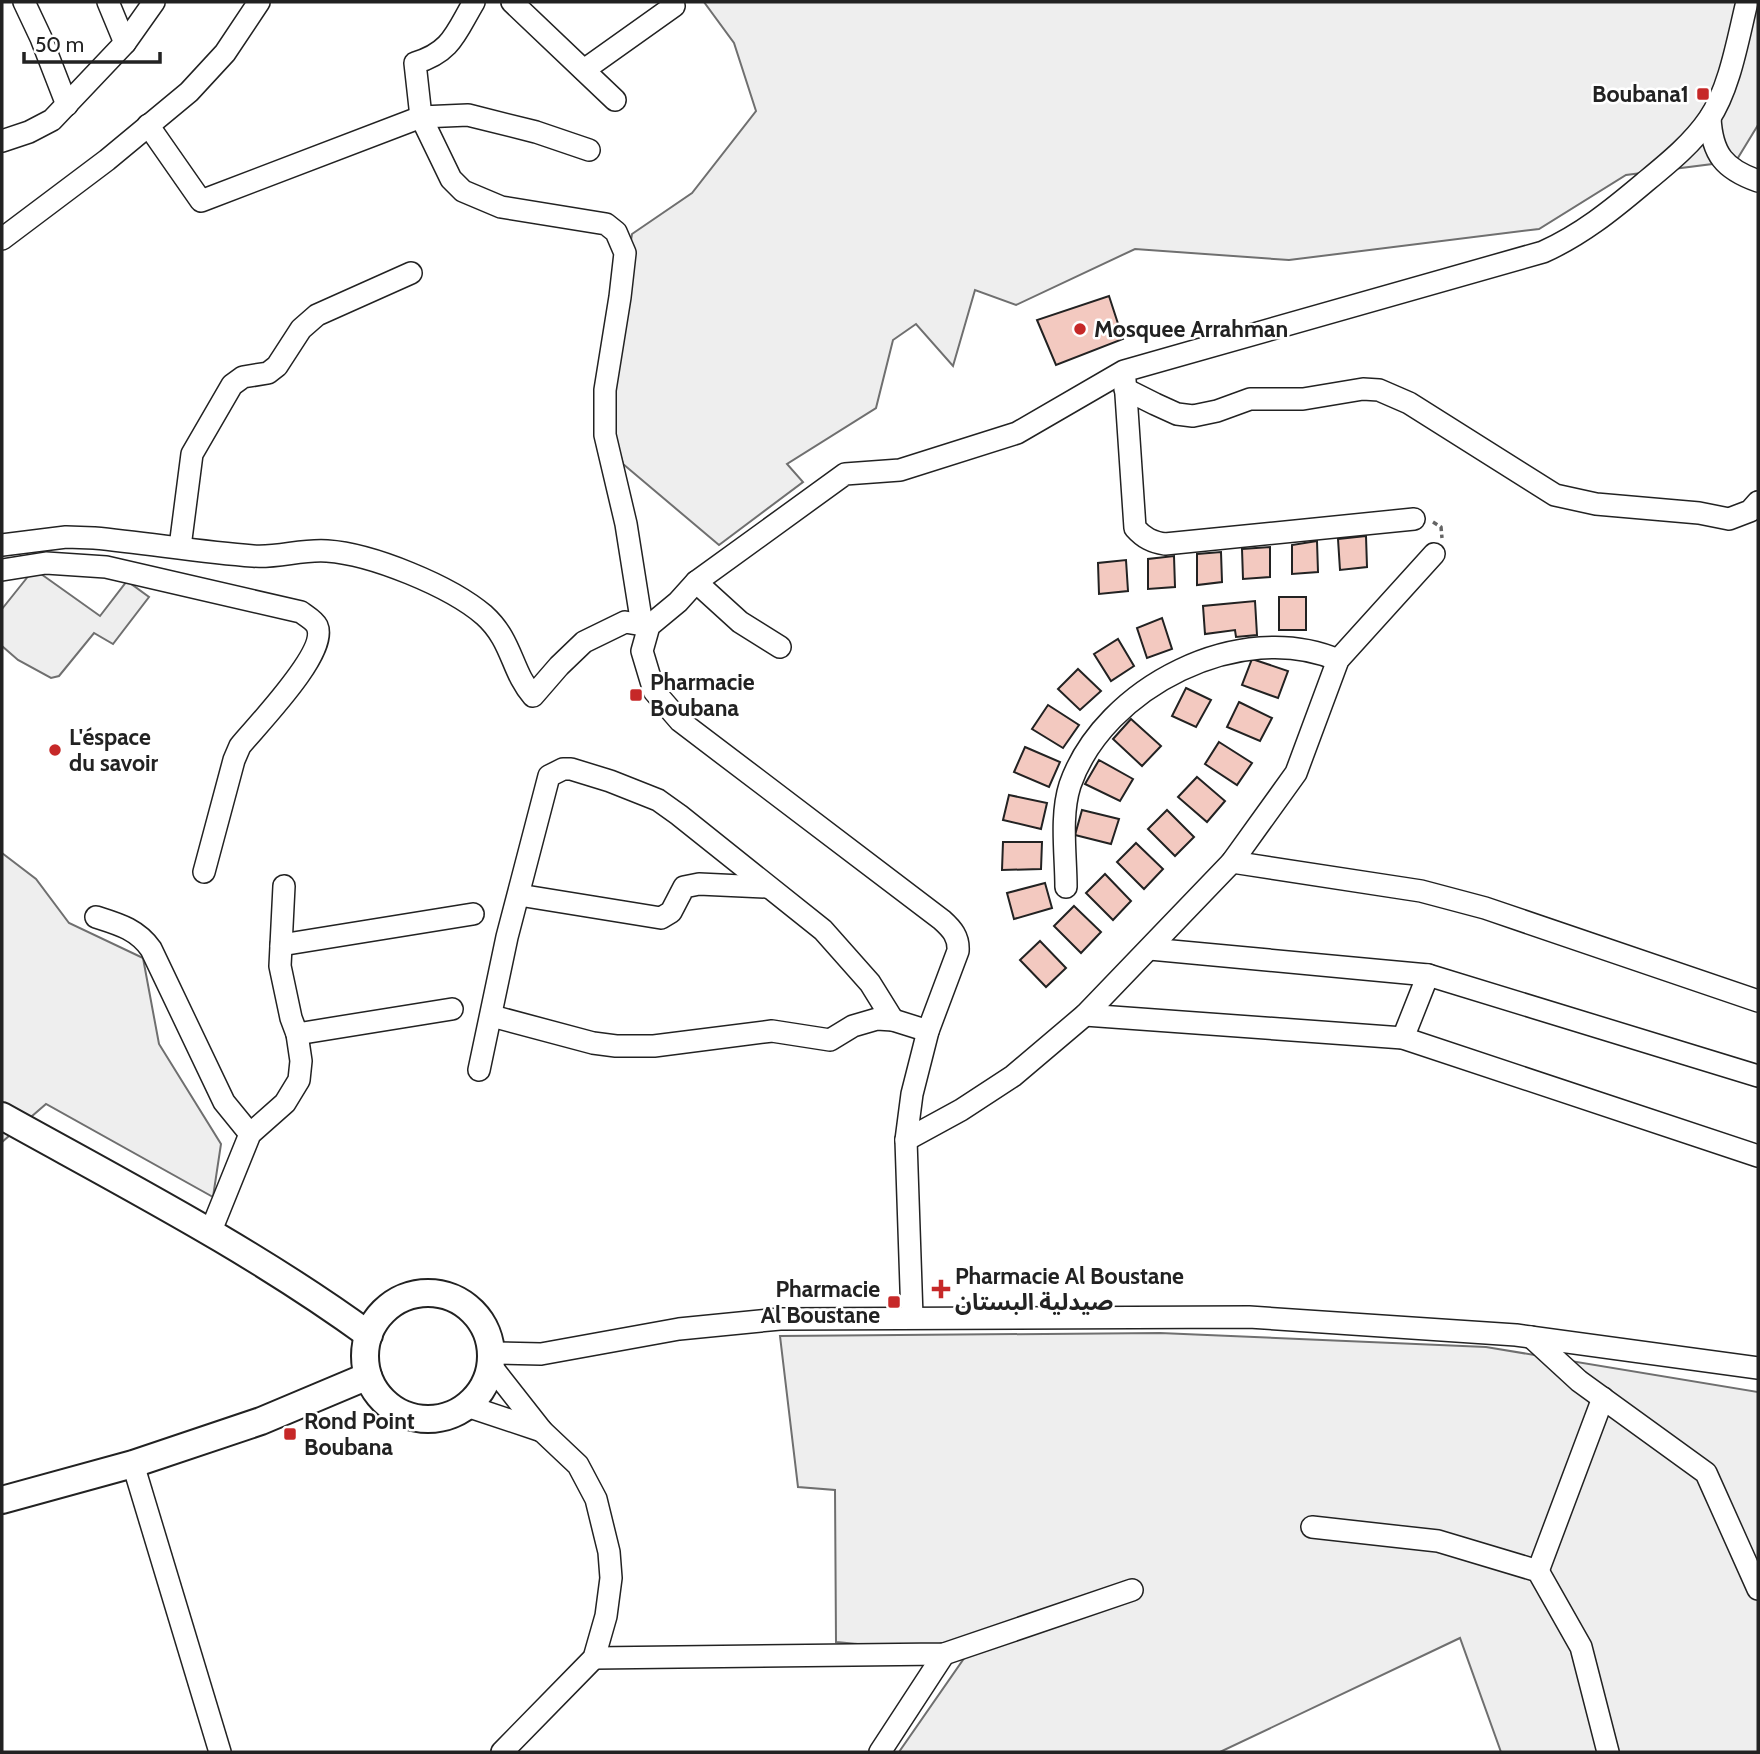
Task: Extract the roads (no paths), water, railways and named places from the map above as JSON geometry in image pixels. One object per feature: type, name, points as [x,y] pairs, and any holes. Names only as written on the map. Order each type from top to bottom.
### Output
[{"type":"main road","points":[[2,1116],[313,1294],[369,1335]]},
{"type":"main road","points":[[313,1294],[384,1311]]},
{"type":"main road","points":[[417,1294],[438,1294],[459,1301],[476,1314],[487,1332],[491,1360],[483,1388],[467,1406],[450,1416],[430,1419],[411,1417],[393,1409],[373,1385],[365,1353],[369,1335],[384,1311],[404,1298],[417,1294]]},
{"type":"main road","points":[[2,1500],[133,1464],[373,1385]]},
{"type":"street","points":[[24,2],[67,105]]},
{"type":"street","points":[[108,2],[125,43]]},
{"type":"street","points":[[2,141],[29,132],[52,120],[125,43],[154,2]]},
{"type":"street","points":[[2,239],[107,160],[189,92],[225,53],[260,2]]},
{"type":"street","points":[[474,2],[447,48],[430,58],[415,62],[421,117],[451,179],[463,191],[501,207],[606,224],[616,232],[625,253],[605,390],[605,435],[626,524],[645,625],[642,651],[654,691],[680,721],[952,929],[959,941],[958,951],[928,1031],[912,1094],[906,1140],[912,1317]]},
{"type":"street","points":[[512,2],[615,100]]},
{"type":"street","points":[[2,545],[66,537],[269,557],[331,551],[381,563],[463,598],[484,615],[501,632],[522,684],[533,696],[584,642],[625,622],[645,625],[678,603],[696,582],[845,474],[900,470],[1017,433],[1124,380],[1543,253],[1568,241],[1603,217],[1677,156],[1710,118],[1726,83],[1747,2]]},
{"type":"street","points":[[584,70],[674,6]]},
{"type":"street","points":[[148,125],[201,201],[421,117],[468,115],[536,132],[589,150]]},
{"type":"street","points":[[1710,118],[1711,140],[1716,152],[1726,164],[1743,176],[1758,181]]},
{"type":"street","points":[[180,547],[192,454],[232,385],[243,377],[268,373],[277,366],[301,329],[317,315],[411,272]]},
{"type":"street","points":[[1124,380],[1166,409],[1193,416],[1250,400],[1303,400],[1363,389],[1379,390],[1409,403],[1555,495],[1596,504],[1699,513],[1729,519],[1750,511],[1758,502]]},
{"type":"street","points":[[1124,380],[1135,528],[1143,537],[1154,542],[1179,542],[1414,519]]},
{"type":"street","points":[[906,1140],[961,1110],[1013,1076],[1084,1015],[1232,862],[1296,773],[1338,660],[1434,554]]},
{"type":"street","points":[[2,570],[46,563],[106,567],[301,612],[312,619],[318,628],[318,640],[308,663],[240,746],[234,760],[204,872]]},
{"type":"street","points":[[696,582],[740,622],[780,647]]},
{"type":"street","points":[[1066,887],[1065,828],[1070,787],[1087,750],[1107,722],[1131,700],[1189,664],[1265,647],[1295,648],[1322,653],[1338,660]]},
{"type":"street","points":[[479,1070],[492,1016],[497,978],[549,776],[563,769],[610,781],[657,800],[823,930],[870,983],[893,1020]]},
{"type":"street","points":[[1232,862],[1421,891],[1485,908],[1758,1001]]},
{"type":"street","points":[[519,895],[660,918],[671,912],[684,887],[699,884],[766,887]]},
{"type":"street","points":[[210,1233],[250,1134],[285,1103],[299,1080],[301,1061],[297,1034],[284,989],[281,966],[284,886]]},
{"type":"street","points":[[281,945],[473,914]]},
{"type":"street","points":[[96,917],[142,936],[151,948],[224,1101],[250,1134]]},
{"type":"street","points":[[1150,949],[1429,975],[1758,1076]]},
{"type":"street","points":[[1403,1038],[1429,975]]},
{"type":"street","points":[[297,1034],[452,1009]]},
{"type":"street","points":[[1084,1015],[1403,1038],[1758,1156]]},
{"type":"street","points":[[492,1016],[593,1043],[637,1047],[772,1031],[830,1040],[853,1026],[877,1019],[893,1020],[928,1031]]},
{"type":"street","points":[[502,1752],[594,1657],[606,1616],[611,1578],[609,1552],[596,1499],[578,1465],[542,1431],[491,1360],[541,1354],[679,1329],[780,1319],[1248,1317],[1531,1337],[1758,1368]]},
{"type":"street","points":[[1531,1337],[1579,1381],[1706,1473],[1758,1589]]},
{"type":"street","points":[[1538,1571],[1603,1398]]},
{"type":"street","points":[[467,1406],[542,1431]]},
{"type":"street","points":[[133,1464],[220,1752]]},
{"type":"street","points":[[1312,1528],[1438,1541],[1538,1571],[1581,1647],[1608,1752]]},
{"type":"street","points":[[594,1657],[944,1654],[1132,1590]]},
{"type":"street","points":[[880,1752],[944,1654]]},
{"type":"place","name":"Boubana1","points":[[1703,94]]},
{"type":"place","name":"Mosquee Arrahman","points":[[1080,329]]},
{"type":"place","name":"Pharmacie Boubana","points":[[636,695]]},
{"type":"place","name":"L'éspace du savoir","points":[[55,750]]},
{"type":"place","name":"Pharmacie Al Boustane صيدلية البستان","points":[[941,1289]]},
{"type":"place","name":"Pharmacie Al Boustane","points":[[894,1302]]},
{"type":"place","name":"Rond Point Boubana","points":[[290,1434]]}]
